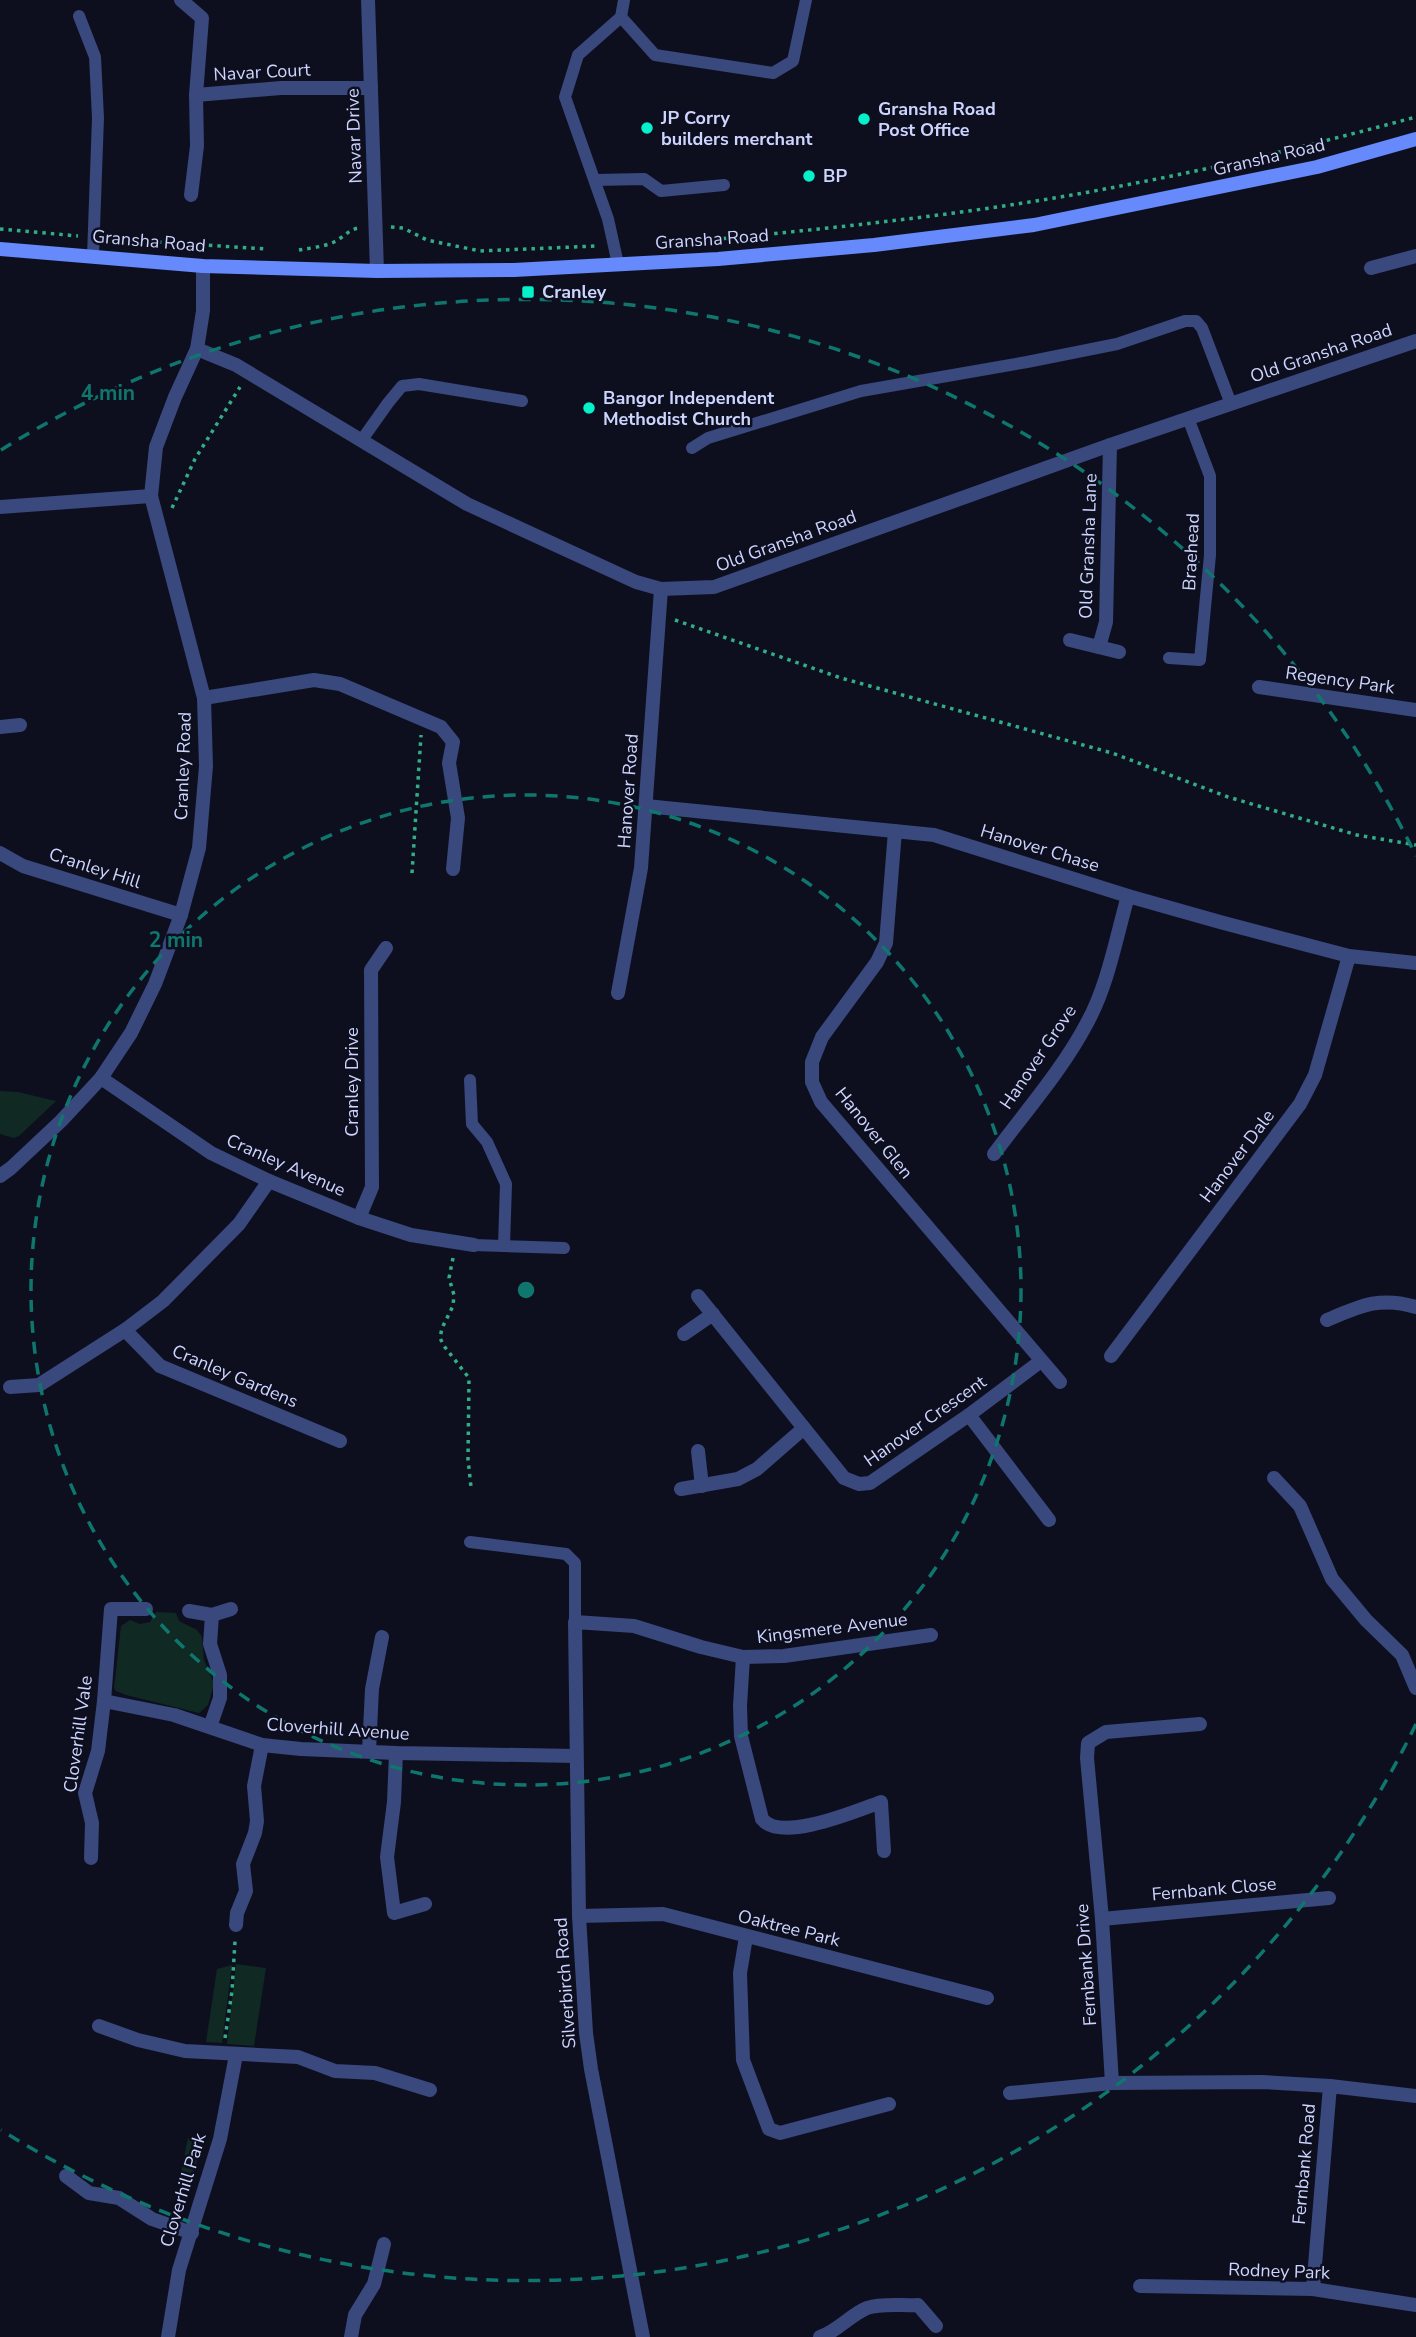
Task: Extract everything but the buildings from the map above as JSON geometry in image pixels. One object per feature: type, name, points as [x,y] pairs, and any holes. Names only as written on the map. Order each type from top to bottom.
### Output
[{"type":"street","name":"Navar Court","points":[[181,0],[202,18],[196,95],[197,146],[191,195]]},
{"type":"street","name":"Navar Drive","points":[[368,0],[377,271]]},
{"type":"street","name":"Navar Court","points":[[196,95],[281,88],[371,88]]},
{"type":"street","name":"Gransha Road","points":[[0,249],[203,266],[377,271],[514,270],[718,259],[874,245],[1034,225],[1317,167],[1416,139]]},
{"type":"street","points":[[1371,268],[1416,256]]},
{"type":"street","name":"Cranley Road","points":[[6,1172],[61,1121],[101,1078],[131,1033],[155,984],[181,915],[199,848],[206,766],[204,698],[150,496],[156,447],[197,349],[203,312],[203,266]]},
{"type":"street","name":"Old Gransha Road","points":[[197,349],[236,365],[467,504],[636,582],[661,589],[714,587],[1188,418],[1415,345]]},
{"type":"street","name":"Old Gransha Lane","points":[[1099,647],[1107,622],[1110,445]]},
{"type":"street","points":[[0,507],[150,496]]},
{"type":"street","name":"Hanover Road","points":[[618,993],[641,867],[661,589]]},
{"type":"street","name":"Old Gransha Lane","points":[[1070,639],[1119,652]]},
{"type":"street","points":[[204,698],[314,680],[340,684],[441,727],[453,742],[449,763],[458,818],[453,869]]},
{"type":"street","name":"Regency Park","points":[[1259,687],[1416,710]]},
{"type":"street","points":[[0,727],[20,725]]},
{"type":"street","name":"Hanover Chase","points":[[646,806],[934,835],[1128,896],[1349,956],[1416,963]]},
{"type":"street","name":"Hanover Glen","points":[[895,831],[886,943],[877,962],[822,1037],[813,1062],[813,1082],[821,1102],[1060,1382]]},
{"type":"street","name":"Cranley Hill","points":[[0,853],[23,866],[181,915]]},
{"type":"street","name":"Hanover Grove","points":[[994,1154],[1075,1045],[1088,1022],[1100,996],[1128,896]]},
{"type":"street","name":"Cranley Drive","points":[[359,1218],[372,1187],[372,970],[386,948]]},
{"type":"street","name":"Hanover Dale","points":[[1111,1356],[1300,1104],[1315,1075],[1349,956]]},
{"type":"street","name":"Cranley Avenue","points":[[101,1078],[211,1153],[269,1181],[359,1218],[411,1235],[474,1245]]},
{"type":"street","points":[[0,1155],[6,1172]]},
{"type":"street","points":[[9,1387],[39,1385],[125,1330],[163,1301],[239,1224],[269,1181]]},
{"type":"street","name":"Hanover Crescent","points":[[698,1296],[844,1478],[859,1484],[870,1483],[969,1415],[1041,1361]]},
{"type":"street","points":[[1327,1320],[1366,1304],[1396,1301],[1416,1307]]},
{"type":"street","points":[[684,1334],[713,1314]]},
{"type":"street","name":"Cranley Gardens","points":[[125,1330],[160,1366],[340,1441]]},
{"type":"street","points":[[969,1415],[1049,1520]]},
{"type":"street","points":[[681,1489],[738,1479],[757,1469],[804,1429]]},
{"type":"street","points":[[698,1451],[702,1486]]},
{"type":"street","points":[[1273,1478],[1300,1506],[1332,1578],[1366,1620],[1402,1655],[1416,1688]]},
{"type":"street","name":"Cloverhill Vale","points":[[91,1858],[92,1824],[85,1793],[98,1751],[110,1609],[146,1609]]},
{"type":"street","points":[[189,1611],[212,1615],[231,1609]]},
{"type":"street","points":[[210,1727],[220,1698],[220,1675],[210,1644],[212,1615]]},
{"type":"street","name":"Kingsmere Avenue","points":[[575,1622],[634,1626],[743,1657],[784,1656],[931,1635]]},
{"type":"street","name":"Silverbirch Road","points":[[575,1622],[579,1916],[586,2033],[643,2337]]},
{"type":"street","points":[[369,1751],[372,1689],[382,1637]]},
{"type":"street","points":[[743,1657],[741,1736],[762,1819],[767,1826],[778,1828],[826,1822],[881,1802],[884,1851]]},
{"type":"street","name":"Cloverhill Avenue","points":[[104,1701],[174,1715],[262,1745],[396,1753],[576,1756]]},
{"type":"street","name":"Fernbank Drive","points":[[1112,2084],[1088,1743],[1106,1732],[1200,1724]]},
{"type":"street","points":[[236,1925],[237,1913],[246,1891],[243,1864],[257,1821],[254,1786],[262,1745]]},
{"type":"street","points":[[396,1753],[394,1802],[387,1857],[394,1913],[425,1904]]},
{"type":"street","name":"Fernbank Close","points":[[1102,1919],[1329,1898]]},
{"type":"street","name":"Oaktree Park","points":[[579,1916],[663,1914],[987,1998]]},
{"type":"street","points":[[746,1937],[740,1973],[743,2060],[769,2129],[780,2133],[889,2104]]},
{"type":"street","points":[[99,2026],[138,2040],[185,2051],[298,2057],[335,2071],[375,2073],[430,2090]]},
{"type":"street","name":"Cloverhill Park","points":[[168,2337],[179,2270],[220,2139],[230,2053]]},
{"type":"street","points":[[1010,2093],[1112,2084],[1262,2082],[1330,2086]]},
{"type":"street","name":"Fernbank Road","points":[[1313,2289],[1330,2086],[1416,2096]]},
{"type":"street","points":[[66,2176],[89,2193],[119,2198],[152,2219],[192,2233]]},
{"type":"street","points":[[351,2337],[355,2315],[374,2284],[384,2244]]},
{"type":"street","name":"Rodney Park","points":[[1140,2286],[1313,2289],[1416,2305]]},
{"type":"street","points":[[820,2337],[870,2306],[918,2305],[936,2326]]},
{"type":"lane","points":[[618,264],[608,219],[565,97],[578,55],[621,17],[624,0]]},
{"type":"lane","points":[[621,17],[655,55],[773,73],[793,61],[806,0]]},
{"type":"lane","points":[[79,16],[95,57],[99,118],[93,256]]},
{"type":"lane","points":[[595,180],[644,179],[661,191],[724,185]]},
{"type":"lane","points":[[692,448],[708,438],[861,391],[1117,344],[1185,321],[1196,321],[1202,328],[1231,404]]},
{"type":"lane","points":[[361,441],[402,386],[419,384],[522,401]]},
{"type":"lane","name":"Braehead","points":[[1169,658],[1200,660],[1210,555],[1210,475],[1188,418]]},
{"type":"lane","points":[[470,1080],[472,1124],[486,1142],[506,1184],[504,1247]]},
{"type":"lane","points":[[474,1245],[564,1248]]},
{"type":"lane","points":[[470,1542],[566,1554],[575,1563],[575,1622]]},
{"type":"path","points":[[691,241],[951,214],[1121,186],[1290,150],[1416,117]]},
{"type":"path","points":[[298,250],[330,244],[353,228],[376,226],[403,228],[427,240],[480,251],[614,245]]},
{"type":"path","points":[[0,229],[272,249]]},
{"type":"path","points":[[160,532],[195,459],[249,373]]},
{"type":"path","points":[[660,615],[841,678],[1112,752],[1228,797],[1357,835],[1416,845]]},
{"type":"path","points":[[412,873],[422,719]]},
{"type":"path","points":[[457,1242],[449,1278],[454,1295],[453,1306],[440,1338],[470,1378],[468,1459],[471,1487]]},
{"type":"path","points":[[230,2053],[236,1925]]},
{"type":"green space","points":[[0,1091],[18,1092],[56,1101],[14,1138],[0,1134]]},
{"type":"green space","points":[[156,1612],[176,1613],[179,1621],[197,1630],[202,1637],[204,1660],[214,1684],[208,1705],[199,1713],[126,1695],[114,1688],[121,1626],[130,1620],[140,1624],[150,1622]]},
{"type":"green space","points":[[236,1964],[266,1968],[254,2046],[227,2044]]},
{"type":"green space","points":[[232,1965],[222,2043],[206,2042],[217,1969]]},
{"type":"green space","points":[[188,2138],[203,2140],[183,2211],[180,2178]]},
{"type":"place","name":"Gransha Road Post Office","points":[[864,119]]},
{"type":"place","name":"JP Corry builders merchant","points":[[647,128]]},
{"type":"place","name":"BP","points":[[809,176]]},
{"type":"place","name":"Cranley","points":[[528,292]]},
{"type":"place","name":"Bangor Independent Methodist Church","points":[[589,408]]}]
